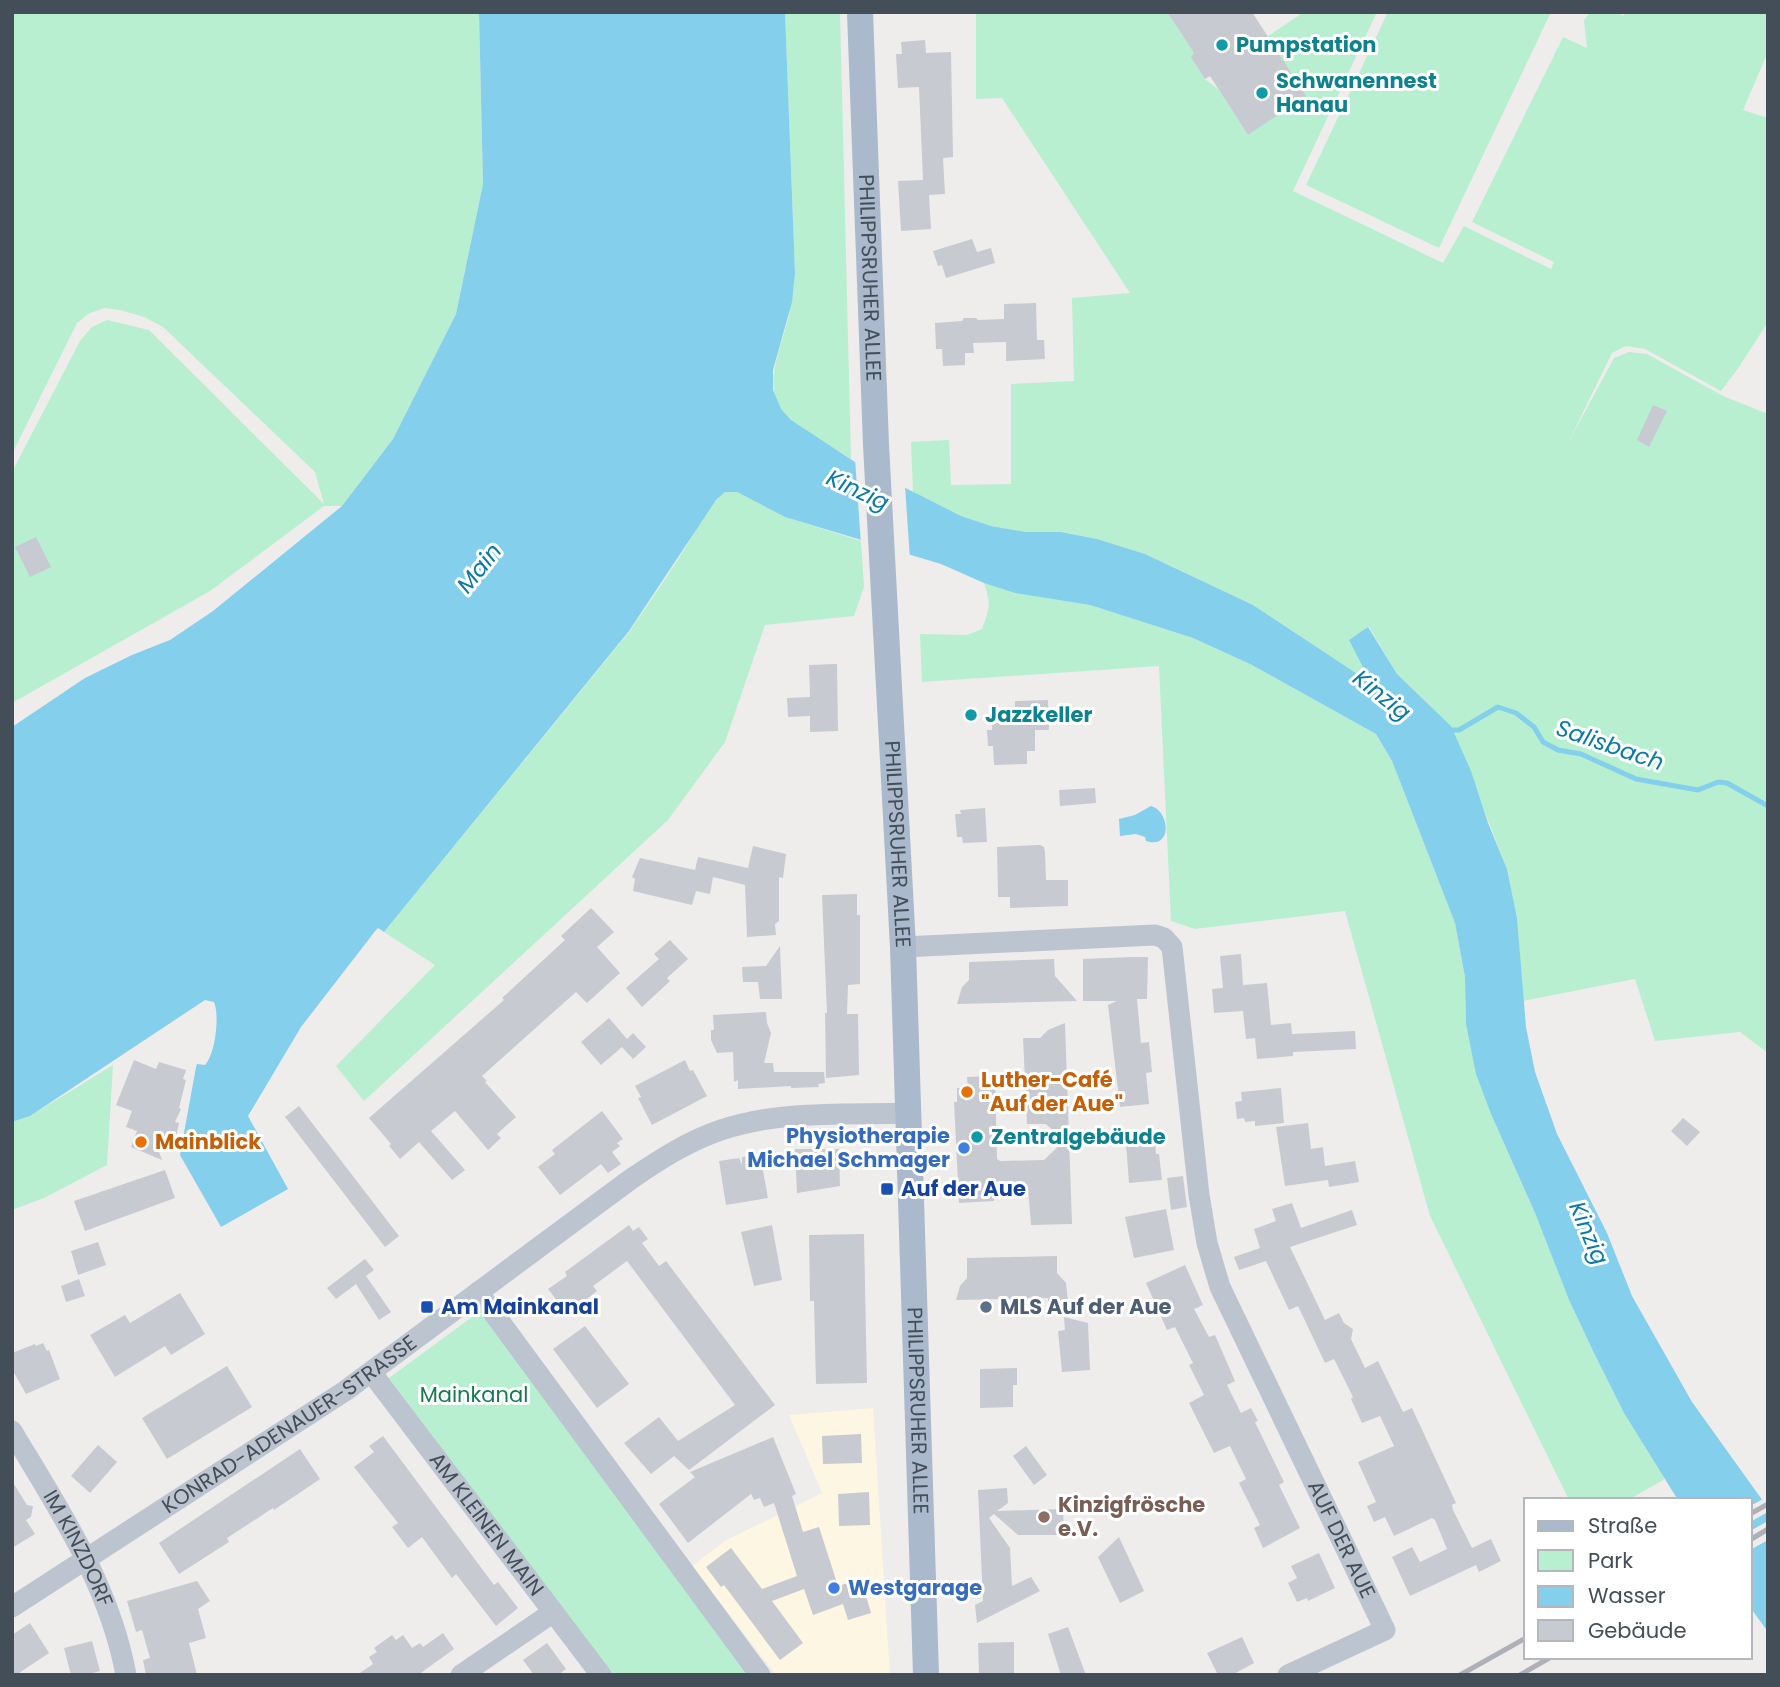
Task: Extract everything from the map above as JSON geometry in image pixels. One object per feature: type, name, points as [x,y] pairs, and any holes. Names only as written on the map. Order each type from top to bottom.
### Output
[{"type":"main road","name":"PHILIPPSRUHER ALLEE","points":[[860,12],[876,445],[903,947],[926,1675]]},
{"type":"street","name":"AUF DER AUE","points":[[903,947],[1155,935],[1164,937],[1172,947],[1199,1195],[1212,1264],[1220,1287],[1385,1630],[1288,1675]]},
{"type":"street","name":"KONRAD-ADENAUER-STRASSE","points":[[12,1607],[88,1560],[371,1372],[656,1162],[680,1148],[720,1130],[770,1119],[908,1113]]},
{"type":"street","points":[[478,1292],[760,1675]]},
{"type":"street","name":"AM KLEINEN MAIN","points":[[371,1372],[601,1675]]},
{"type":"street","name":"IM KINZDORF","points":[[12,1431],[88,1560],[108,1608],[126,1675]]},
{"type":"street","points":[[461,1675],[552,1613]]},
{"type":"shaded area","points":[[873,1408],[890,1675],[776,1675],[692,1566],[725,1541],[822,1493],[789,1415]]},
{"type":"green space","points":[[12,12],[479,12],[483,184],[456,314],[393,439],[342,506],[324,506],[210,591],[12,703],[12,472],[80,341],[92,327],[107,320],[149,330],[324,504],[315,472],[163,327],[144,317],[120,310],[104,308],[88,314],[77,323],[12,454]]},
{"type":"green space","points":[[785,12],[840,12],[851,459],[792,421],[782,411],[773,388],[795,273]]},
{"type":"green space","points":[[976,12],[1167,12],[1194,53],[1205,79],[1219,90],[1248,135],[1276,51],[1268,36],[1304,12],[1377,12],[1293,191],[1443,263],[1464,226],[1551,269],[1554,262],[1472,222],[1563,37],[1587,48],[1584,20],[1590,12],[1617,12],[1623,16],[1626,12],[1768,12],[1768,52],[1743,110],[1768,118],[1768,322],[1721,391],[1645,349],[1626,346],[1612,353],[1569,441],[1614,358],[1629,352],[1647,354],[1723,396],[1768,414],[1768,1053],[1740,1032],[1655,1041],[1635,979],[1523,1001],[1517,918],[1507,869],[1451,726],[1397,674],[1369,627],[1350,640],[1365,669],[1359,675],[1253,605],[1145,554],[1097,539],[1061,532],[1026,532],[991,526],[961,516],[913,493],[911,442],[949,440],[951,485],[1011,484],[1011,384],[1074,381],[1072,298],[1130,293],[1002,98],[976,99]]},
{"type":"green space","points":[[1388,12],[1551,12],[1439,248],[1306,185]]},
{"type":"green space","points":[[725,492],[737,492],[785,517],[861,541],[864,587],[854,616],[765,625],[725,742],[668,820],[364,1101],[336,1066],[435,965],[384,932],[629,632],[704,517]]},
{"type":"green space","points":[[984,583],[1015,593],[1090,605],[1193,638],[1252,665],[1376,734],[1392,761],[1455,923],[1465,977],[1466,1024],[1491,1114],[1593,1351],[1624,1413],[1665,1479],[1632,1498],[1568,1498],[1430,1216],[1345,911],[1195,929],[1171,921],[1159,666],[922,682],[920,634],[967,635],[982,629],[989,606]]},
{"type":"green space","points":[[113,1065],[107,1165],[44,1198],[12,1210],[12,1122],[30,1116]]},
{"type":"green space","name":"Mainkanal","points":[[483,1309],[754,1675],[613,1675],[389,1378]]},
{"type":"water","points":[[479,12],[785,12],[795,273],[792,302],[773,370],[773,390],[781,409],[791,420],[858,464],[961,516],[991,526],[1026,532],[1061,532],[1097,539],[1145,554],[1253,605],[1359,675],[1364,669],[1349,640],[1368,627],[1397,674],[1451,726],[1471,771],[1507,869],[1517,918],[1526,1027],[1535,1072],[1557,1134],[1607,1233],[1632,1296],[1692,1402],[1768,1508],[1768,1632],[1752,1610],[1752,1498],[1677,1498],[1624,1413],[1569,1300],[1476,1074],[1466,1024],[1465,977],[1455,923],[1392,761],[1376,734],[1252,665],[1193,638],[1090,605],[1015,593],[941,564],[785,517],[737,492],[725,492],[716,500],[629,631],[384,932],[378,928],[376,930],[301,1027],[248,1116],[288,1189],[221,1227],[180,1155],[196,1067],[197,1064],[205,1065],[209,1060],[214,1044],[217,1016],[214,1002],[205,1000],[30,1116],[12,1122],[12,727],[85,678],[170,640],[213,611],[342,506],[393,439],[456,314],[483,184]]},
{"type":"water","points":[[1151,806],[1157,809],[1165,822],[1166,829],[1161,840],[1146,841],[1145,837],[1136,834],[1120,836],[1119,819],[1135,815]]},
{"type":"pier","points":[[855,458],[905,486],[910,559],[861,545]]},
{"type":"pier","points":[[1765,1498],[1768,1512],[1752,1521],[1752,1505]]},
{"type":"pier","points":[[1768,1521],[1768,1540],[1752,1549],[1752,1530]]},
{"type":"building","points":[[1167,12],[1252,12],[1306,96],[1248,135],[1210,76],[1205,79],[1191,57],[1194,53]]},
{"type":"building","points":[[925,40],[926,53],[951,52],[953,157],[943,158],[945,194],[929,195],[931,229],[901,231],[898,181],[923,180],[919,87],[898,88],[896,54],[902,54],[901,42]]},
{"type":"building","points":[[972,239],[977,252],[991,248],[995,263],[946,278],[933,251]]},
{"type":"building","points":[[1036,303],[1037,340],[1044,340],[1045,359],[1006,361],[1006,342],[973,343],[974,353],[965,353],[965,365],[943,366],[942,349],[936,349],[935,323],[962,321],[964,318],[1004,319],[1004,304]]},
{"type":"building","points":[[1653,405],[1667,411],[1649,447],[1637,440]]},
{"type":"building","points":[[36,537],[51,567],[30,577],[15,547]]},
{"type":"building","points":[[837,664],[838,731],[810,732],[810,716],[788,717],[787,698],[810,697],[809,665]]},
{"type":"building","points":[[1048,700],[1049,730],[1035,730],[1035,751],[1027,751],[1027,764],[994,765],[993,746],[988,746],[987,730],[992,730],[991,710],[1015,709],[1015,701]]},
{"type":"building","points":[[1095,788],[1096,803],[1060,806],[1059,790]]},
{"type":"building","points":[[985,808],[987,842],[963,843],[962,837],[957,837],[955,814],[961,814],[960,810]]},
{"type":"building","points":[[1040,845],[1045,852],[1046,880],[1068,880],[1068,906],[1010,908],[1010,897],[998,897],[997,847]]},
{"type":"building","points":[[753,846],[786,854],[783,878],[779,877],[779,921],[775,924],[776,935],[747,937],[745,885],[713,877],[710,894],[696,891],[692,905],[633,891],[635,879],[632,877],[640,858],[695,870],[698,857],[748,868]]},
{"type":"building","points":[[857,894],[857,915],[860,915],[860,984],[848,985],[847,1014],[858,1014],[859,1075],[826,1078],[827,1013],[822,895]]},
{"type":"building","points":[[591,908],[614,932],[597,947],[620,973],[587,1003],[576,992],[482,1076],[516,1117],[497,1134],[501,1138],[488,1150],[455,1111],[431,1131],[465,1170],[452,1180],[419,1142],[400,1159],[369,1118],[504,1000],[502,998],[565,940],[561,936]]},
{"type":"building","points":[[670,940],[688,959],[667,978],[670,981],[642,1007],[626,988],[659,959],[654,954]]},
{"type":"building","points":[[780,946],[782,999],[760,999],[758,982],[743,982],[742,967],[766,966]]},
{"type":"building","points":[[1241,954],[1243,985],[1267,983],[1271,1025],[1291,1023],[1292,1034],[1355,1031],[1356,1049],[1293,1052],[1293,1056],[1257,1059],[1255,1038],[1246,1039],[1243,1011],[1214,1013],[1212,989],[1223,988],[1220,956]]},
{"type":"building","points":[[1148,957],[1147,999],[1137,999],[1141,1043],[1149,1042],[1152,1072],[1146,1073],[1149,1104],[1120,1107],[1108,1005],[1117,1001],[1083,1001],[1083,959]]},
{"type":"building","points":[[1054,959],[1055,976],[1077,1001],[957,1004],[962,987],[969,980],[969,962]]},
{"type":"building","points":[[766,1012],[771,1033],[764,1063],[773,1063],[774,1072],[824,1072],[825,1083],[818,1084],[819,1087],[738,1089],[738,1080],[734,1082],[733,1052],[717,1053],[711,1040],[711,1030],[714,1030],[713,1015]]},
{"type":"building","points":[[609,1018],[627,1039],[633,1033],[646,1047],[633,1059],[622,1047],[601,1065],[581,1042]]},
{"type":"building","points":[[1065,1023],[1072,1224],[1031,1225],[1028,1187],[994,1188],[994,1201],[959,1203],[954,1102],[957,1102],[957,1088],[968,1088],[967,1077],[995,1076],[997,1159],[1044,1160],[1064,1141],[1046,1124],[1027,1124],[1023,1038],[1040,1038],[1048,1030]]},
{"type":"building","points":[[134,1060],[156,1069],[159,1062],[186,1070],[179,1108],[181,1109],[175,1122],[179,1123],[174,1146],[154,1138],[162,1160],[131,1147],[137,1131],[126,1127],[132,1111],[116,1105]]},
{"type":"building","points":[[685,1060],[707,1096],[652,1125],[635,1086]]},
{"type":"building","points":[[1281,1088],[1284,1123],[1255,1126],[1255,1121],[1237,1119],[1235,1102],[1242,1101],[1241,1092]]},
{"type":"building","points":[[299,1106],[399,1236],[385,1247],[285,1117]]},
{"type":"building","points":[[602,1111],[623,1139],[617,1143],[620,1146],[612,1152],[621,1164],[608,1173],[601,1164],[560,1195],[538,1167],[555,1154],[552,1150]]},
{"type":"building","points":[[1683,1118],[1700,1132],[1687,1146],[1671,1131]]},
{"type":"building","points":[[1308,1123],[1311,1149],[1323,1147],[1325,1166],[1355,1161],[1359,1182],[1329,1187],[1328,1180],[1285,1186],[1276,1127]]},
{"type":"building","points":[[1155,1141],[1162,1180],[1129,1183],[1126,1143]]},
{"type":"building","points":[[795,1149],[839,1149],[840,1186],[797,1193]]},
{"type":"building","points":[[760,1154],[768,1198],[726,1205],[719,1161],[739,1158],[742,1165],[742,1157]]},
{"type":"building","points":[[165,1170],[175,1198],[85,1231],[74,1201]]},
{"type":"building","points":[[1183,1176],[1187,1207],[1171,1210],[1167,1178]]},
{"type":"building","points":[[1292,1203],[1301,1228],[1352,1210],[1357,1225],[1290,1247],[1325,1320],[1339,1313],[1344,1323],[1353,1329],[1351,1339],[1365,1368],[1378,1361],[1403,1412],[1412,1408],[1456,1503],[1452,1505],[1453,1510],[1472,1548],[1491,1539],[1501,1561],[1479,1572],[1476,1565],[1410,1596],[1392,1557],[1412,1547],[1420,1562],[1447,1549],[1435,1520],[1432,1518],[1394,1536],[1385,1517],[1374,1522],[1367,1506],[1376,1502],[1358,1462],[1394,1446],[1380,1416],[1362,1423],[1351,1399],[1353,1397],[1334,1359],[1325,1363],[1298,1306],[1289,1310],[1266,1261],[1239,1270],[1234,1257],[1260,1248],[1254,1229],[1276,1221],[1272,1209]]},
{"type":"building","points":[[1166,1209],[1174,1250],[1134,1258],[1125,1217]]},
{"type":"building","points":[[629,1225],[633,1231],[639,1227],[648,1239],[642,1243],[659,1266],[666,1261],[775,1405],[689,1470],[674,1456],[651,1474],[624,1443],[659,1417],[678,1441],[735,1405],[627,1261],[593,1286],[597,1291],[567,1314],[548,1289],[567,1276],[565,1272]]},
{"type":"building","points":[[772,1225],[782,1280],[754,1286],[741,1232]]},
{"type":"building","points":[[864,1234],[867,1383],[816,1384],[809,1235]]},
{"type":"building","points":[[98,1242],[106,1265],[78,1275],[71,1251]]},
{"type":"building","points":[[1057,1256],[1057,1273],[1066,1283],[1068,1301],[1048,1301],[1048,1298],[956,1300],[960,1286],[967,1278],[967,1258]]},
{"type":"building","points":[[365,1259],[374,1270],[366,1276],[391,1312],[379,1320],[356,1284],[336,1299],[327,1288]]},
{"type":"building","points":[[1185,1265],[1203,1305],[1194,1309],[1209,1337],[1215,1335],[1235,1381],[1227,1385],[1241,1413],[1251,1408],[1258,1421],[1255,1422],[1284,1482],[1279,1485],[1300,1528],[1263,1548],[1254,1528],[1260,1525],[1239,1483],[1246,1479],[1230,1446],[1214,1453],[1189,1403],[1204,1395],[1189,1365],[1193,1363],[1175,1327],[1167,1330],[1146,1283]]},
{"type":"building","points":[[79,1279],[85,1296],[66,1302],[61,1286]]},
{"type":"building","points":[[180,1293],[205,1334],[171,1355],[165,1346],[115,1377],[90,1335],[125,1315],[130,1323]]},
{"type":"building","points":[[1064,1317],[1088,1323],[1090,1370],[1062,1372],[1058,1331],[1065,1330]]},
{"type":"building","points":[[585,1326],[629,1384],[597,1408],[553,1349]]},
{"type":"building","points":[[43,1343],[47,1351],[49,1350],[60,1379],[26,1394],[12,1369],[12,1353]]},
{"type":"building","points":[[227,1366],[252,1407],[167,1459],[142,1418]]},
{"type":"building","points":[[1017,1368],[1017,1385],[1013,1385],[1013,1407],[980,1408],[980,1369]]},
{"type":"building","points":[[861,1434],[862,1463],[823,1464],[822,1436]]},
{"type":"building","points":[[383,1436],[494,1585],[498,1582],[518,1608],[496,1626],[456,1574],[452,1578],[422,1537],[408,1548],[392,1527],[398,1523],[354,1467],[374,1452],[369,1446]]},
{"type":"building","points":[[773,1437],[796,1494],[792,1496],[803,1532],[819,1527],[838,1586],[861,1579],[871,1613],[848,1620],[843,1604],[813,1615],[804,1589],[772,1601],[803,1643],[780,1660],[724,1585],[721,1587],[706,1567],[731,1548],[762,1589],[797,1576],[774,1503],[764,1507],[760,1498],[754,1500],[751,1494],[688,1543],[659,1504],[695,1477],[690,1472]]},
{"type":"building","points":[[98,1445],[117,1462],[90,1493],[71,1476]]},
{"type":"building","points":[[1026,1446],[1047,1475],[1034,1485],[1013,1456]]},
{"type":"building","points":[[300,1449],[320,1479],[227,1538],[229,1542],[179,1574],[159,1543]]},
{"type":"building","points":[[12,1481],[27,1505],[33,1506],[31,1517],[26,1520],[35,1534],[12,1548]]},
{"type":"building","points":[[1007,1488],[1008,1503],[997,1511],[1063,1509],[1064,1535],[1018,1535],[994,1514],[989,1518],[1010,1548],[1012,1586],[1031,1577],[1040,1591],[977,1623],[975,1605],[983,1601],[978,1490]]},
{"type":"building","points":[[869,1492],[870,1525],[839,1526],[838,1494]]},
{"type":"building","points":[[1119,1537],[1144,1591],[1120,1603],[1098,1557]]},
{"type":"building","points":[[1319,1553],[1335,1588],[1308,1601],[1307,1598],[1297,1602],[1288,1583],[1297,1578],[1291,1566]]},
{"type":"building","points":[[197,1581],[210,1601],[198,1609],[206,1638],[189,1643],[197,1675],[146,1675],[143,1660],[150,1658],[142,1630],[136,1632],[127,1601]]},
{"type":"building","points":[[30,1623],[49,1653],[12,1675],[12,1635]]},
{"type":"building","points":[[1068,1627],[1086,1675],[1061,1675],[1048,1634]]},
{"type":"building","points":[[443,1633],[454,1649],[418,1675],[357,1675],[373,1664],[369,1657],[377,1652],[374,1648],[392,1635],[396,1640],[403,1635],[412,1648],[420,1643],[423,1647]]},
{"type":"building","points":[[1242,1637],[1254,1663],[1232,1675],[1218,1675],[1207,1653]]},
{"type":"building","points":[[92,1641],[100,1671],[71,1675],[64,1648]]},
{"type":"building","points":[[1014,1642],[1014,1675],[979,1675],[978,1643]]},
{"type":"building","points":[[547,1643],[566,1669],[558,1675],[534,1675],[523,1660]]},
{"type":"waterway","name":"Salisbach","points":[[1448,730],[1459,730],[1498,707],[1516,713],[1534,727],[1543,742],[1558,750],[1581,754],[1636,779],[1698,790],[1718,782],[1727,783],[1768,806]]},
{"type":"railway","points":[[1752,1513],[1768,1504]]},
{"type":"railway","points":[[1752,1539],[1768,1529]]},
{"type":"railway","points":[[1460,1675],[1524,1639]]},
{"type":"railway","points":[[1520,1675],[1548,1659]]},
{"type":"place","name":"Pumpstation","points":[[1222,45]]},
{"type":"place","name":"Schwanennest Hanau","points":[[1262,93]]},
{"type":"place","name":"Jazzkeller","points":[[971,715]]},
{"type":"place","name":"Luther-Café \"Auf der Aue\"","points":[[967,1092]]},
{"type":"place","name":"Zentralgebäude","points":[[977,1137]]},
{"type":"place","name":"Mainblick","points":[[141,1142]]},
{"type":"place","name":"Physiotherapie Michael Schmager","points":[[964,1148]]},
{"type":"place","name":"Auf der Aue","points":[[887,1189]]},
{"type":"place","name":"Am Mainkanal","points":[[427,1307]]},
{"type":"place","name":"MLS Auf der Aue","points":[[986,1307]]},
{"type":"place","name":"Kinzigfrösche e.V.","points":[[1044,1517]]},
{"type":"place","name":"Westgarage","points":[[834,1588]]},
{"type":"water label","name":"Kinzig","points":[[858,490]]},
{"type":"water label","name":"Main","points":[[479,568]]},
{"type":"water label","name":"Kinzig","points":[[1382,695]]},
{"type":"water label","name":"Kinzig","points":[[1589,1233]]}]
